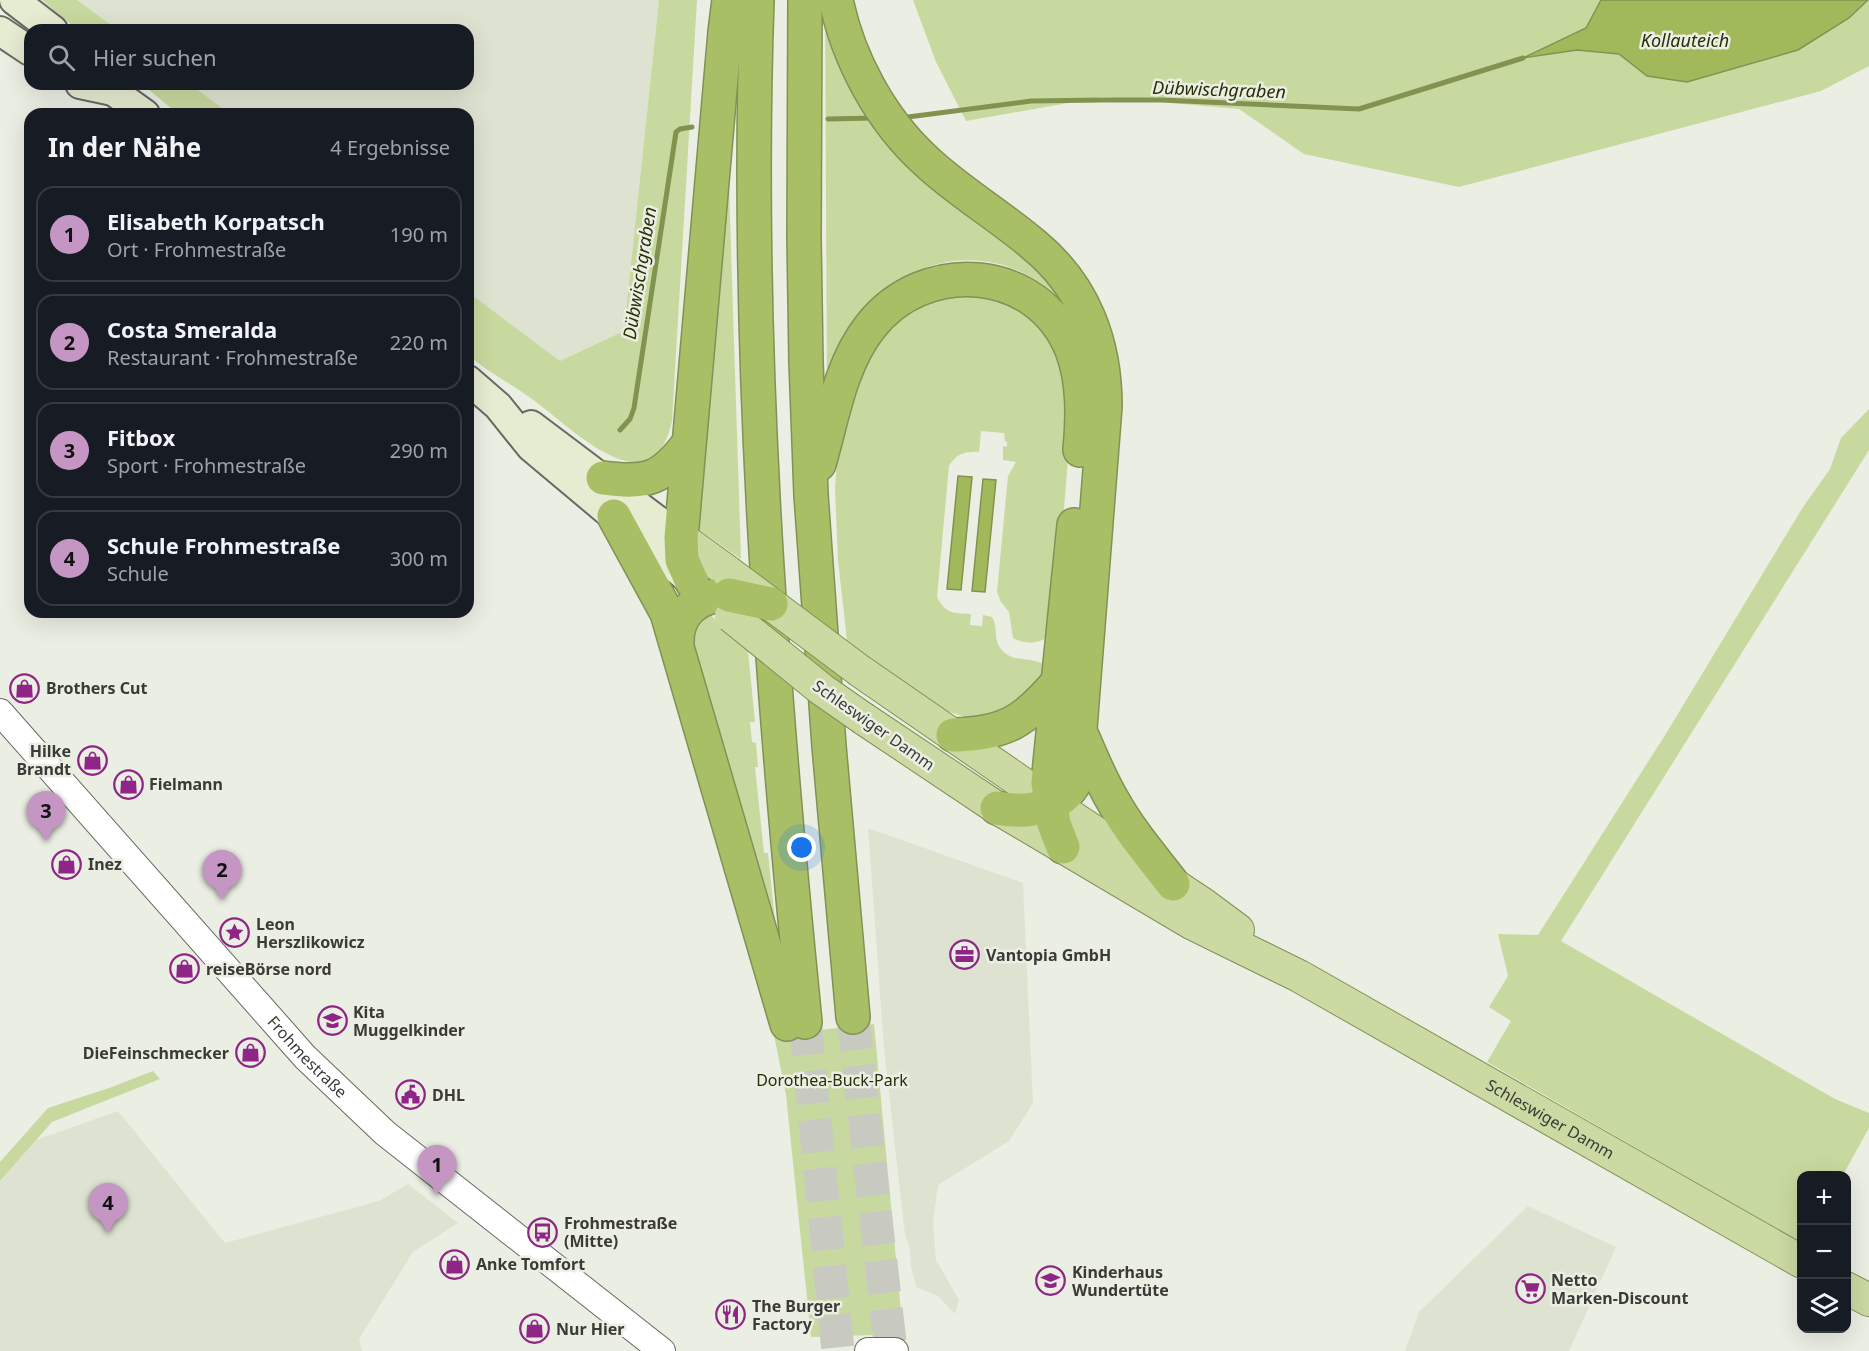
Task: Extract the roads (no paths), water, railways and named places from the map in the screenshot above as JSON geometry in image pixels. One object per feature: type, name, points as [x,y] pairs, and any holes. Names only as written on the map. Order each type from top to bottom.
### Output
[{"type":"highway","points":[[729,0],[724,32],[681,538],[682,560],[718,592],[771,603]]},
{"type":"highway","points":[[615,516],[660,599],[677,643],[796,1023],[763,501],[755,245],[754,119],[757,0]]},
{"type":"highway","points":[[805,0],[804,237],[811,495],[829,746],[853,1017]]},
{"type":"highway","points":[[836,0],[844,31],[856,62],[894,125],[925,161],[1020,233],[1050,259],[1081,302],[1095,335],[1104,372],[1105,406],[1076,780],[1068,793],[1033,810],[997,808]]},
{"type":"highway","points":[[811,495],[845,375],[870,327],[890,306],[913,292],[940,282],[969,279],[995,282],[1024,294],[1048,313],[1066,338],[1077,366],[1082,396],[1081,447],[1059,681],[1048,765],[1048,783],[1054,824],[1063,847]]},
{"type":"highway","points":[[603,478],[640,480],[653,477],[671,466],[689,443]]},
{"type":"highway","points":[[677,643],[678,628],[691,606],[718,592]]},
{"type":"highway","points":[[953,735],[980,734],[997,730],[1019,720],[1041,702],[1059,681]]},
{"type":"highway","points":[[1080,731],[1114,803],[1143,846],[1173,884]]},
{"type":"main road","points":[[14,0],[45,24]]},
{"type":"main road","points":[[0,31],[24,47]]},
{"type":"main road","points":[[115,90],[137,108]]},
{"type":"main road","name":"Schleswiger Damm","points":[[474,385],[498,406],[531,447],[615,516],[718,592],[821,688],[997,808],[1193,924],[1299,976],[1797,1259]]},
{"type":"main road","name":"Schleswiger Damm","points":[[498,406],[541,430],[681,538]]},
{"type":"main road","name":"Schleswiger Damm","points":[[771,603],[860,672],[1203,904],[1299,976]]},
{"type":"main road","points":[[1851,1291],[1869,1300]]},
{"type":"street","name":"Frohmestraße","points":[[0,712],[305,1057],[336,1088],[384,1133],[662,1351]]},
{"type":"street","points":[[868,1351],[895,1351]]},
{"type":"water","name":"Kollauteich","points":[[1601,0],[1868,0],[1849,18],[1798,50],[1687,82],[1647,76],[1619,54],[1577,50],[1523,58],[1586,28]]},
{"type":"water","points":[[958,476],[972,477],[961,590],[947,589]]},
{"type":"water","points":[[983,479],[996,480],[985,592],[972,591]]},
{"type":"waterway","name":"Dübwischgraben","points":[[908,117],[1031,101],[1162,100],[1359,109],[1523,58]]},
{"type":"waterway","name":"Dübwischgraben","points":[[828,119],[874,118]]},
{"type":"waterway","name":"Dübwischgraben","points":[[620,430],[630,419],[634,408],[676,132],[692,127]]},
{"type":"tunnel","points":[[853,1017],[891,1351]]},
{"type":"tunnel","points":[[805,1022],[838,1351]]},
{"type":"place","name":"Brothers Cut","points":[[25,688]]},
{"type":"place","name":"Hilke Brandt","points":[[92,760]]},
{"type":"place","name":"Fielmann","points":[[128,784]]},
{"type":"place","name":"Fitbox","points":[[46,841]]},
{"type":"place","name":"Inez","points":[[67,864]]},
{"type":"place","name":"Costa Smeralda","points":[[222,900]]},
{"type":"place","name":"Leon Herszlikowicz","points":[[235,933]]},
{"type":"place","name":"Vantopia GmbH","points":[[965,955]]},
{"type":"place","name":"reiseBörse nord","points":[[185,969]]},
{"type":"place","name":"Kita Muggelkinder","points":[[332,1021]]},
{"type":"place","name":"DieFeinschmecker","points":[[250,1053]]},
{"type":"place","name":"DHL","points":[[411,1095]]},
{"type":"place","name":"Elisabeth Korpatsch","points":[[437,1195]]},
{"type":"place","name":"Frohmestraße (Mitte)","points":[[543,1232]]},
{"type":"place","name":"Schule Frohmestraße","points":[[108,1233]]},
{"type":"place","name":"Anke Tomfort","points":[[455,1264]]},
{"type":"place","name":"Kinderhaus Wundertüte","points":[[1051,1281]]},
{"type":"place","name":"Netto Marken-Discount","points":[[1530,1289]]},
{"type":"place","name":"The Burger Factory","points":[[731,1315]]},
{"type":"place","name":"Nur Hier","points":[[535,1329]]},
{"type":"park label","name":"Dorothea-Buck-Park","points":[[832,1080]]}]
